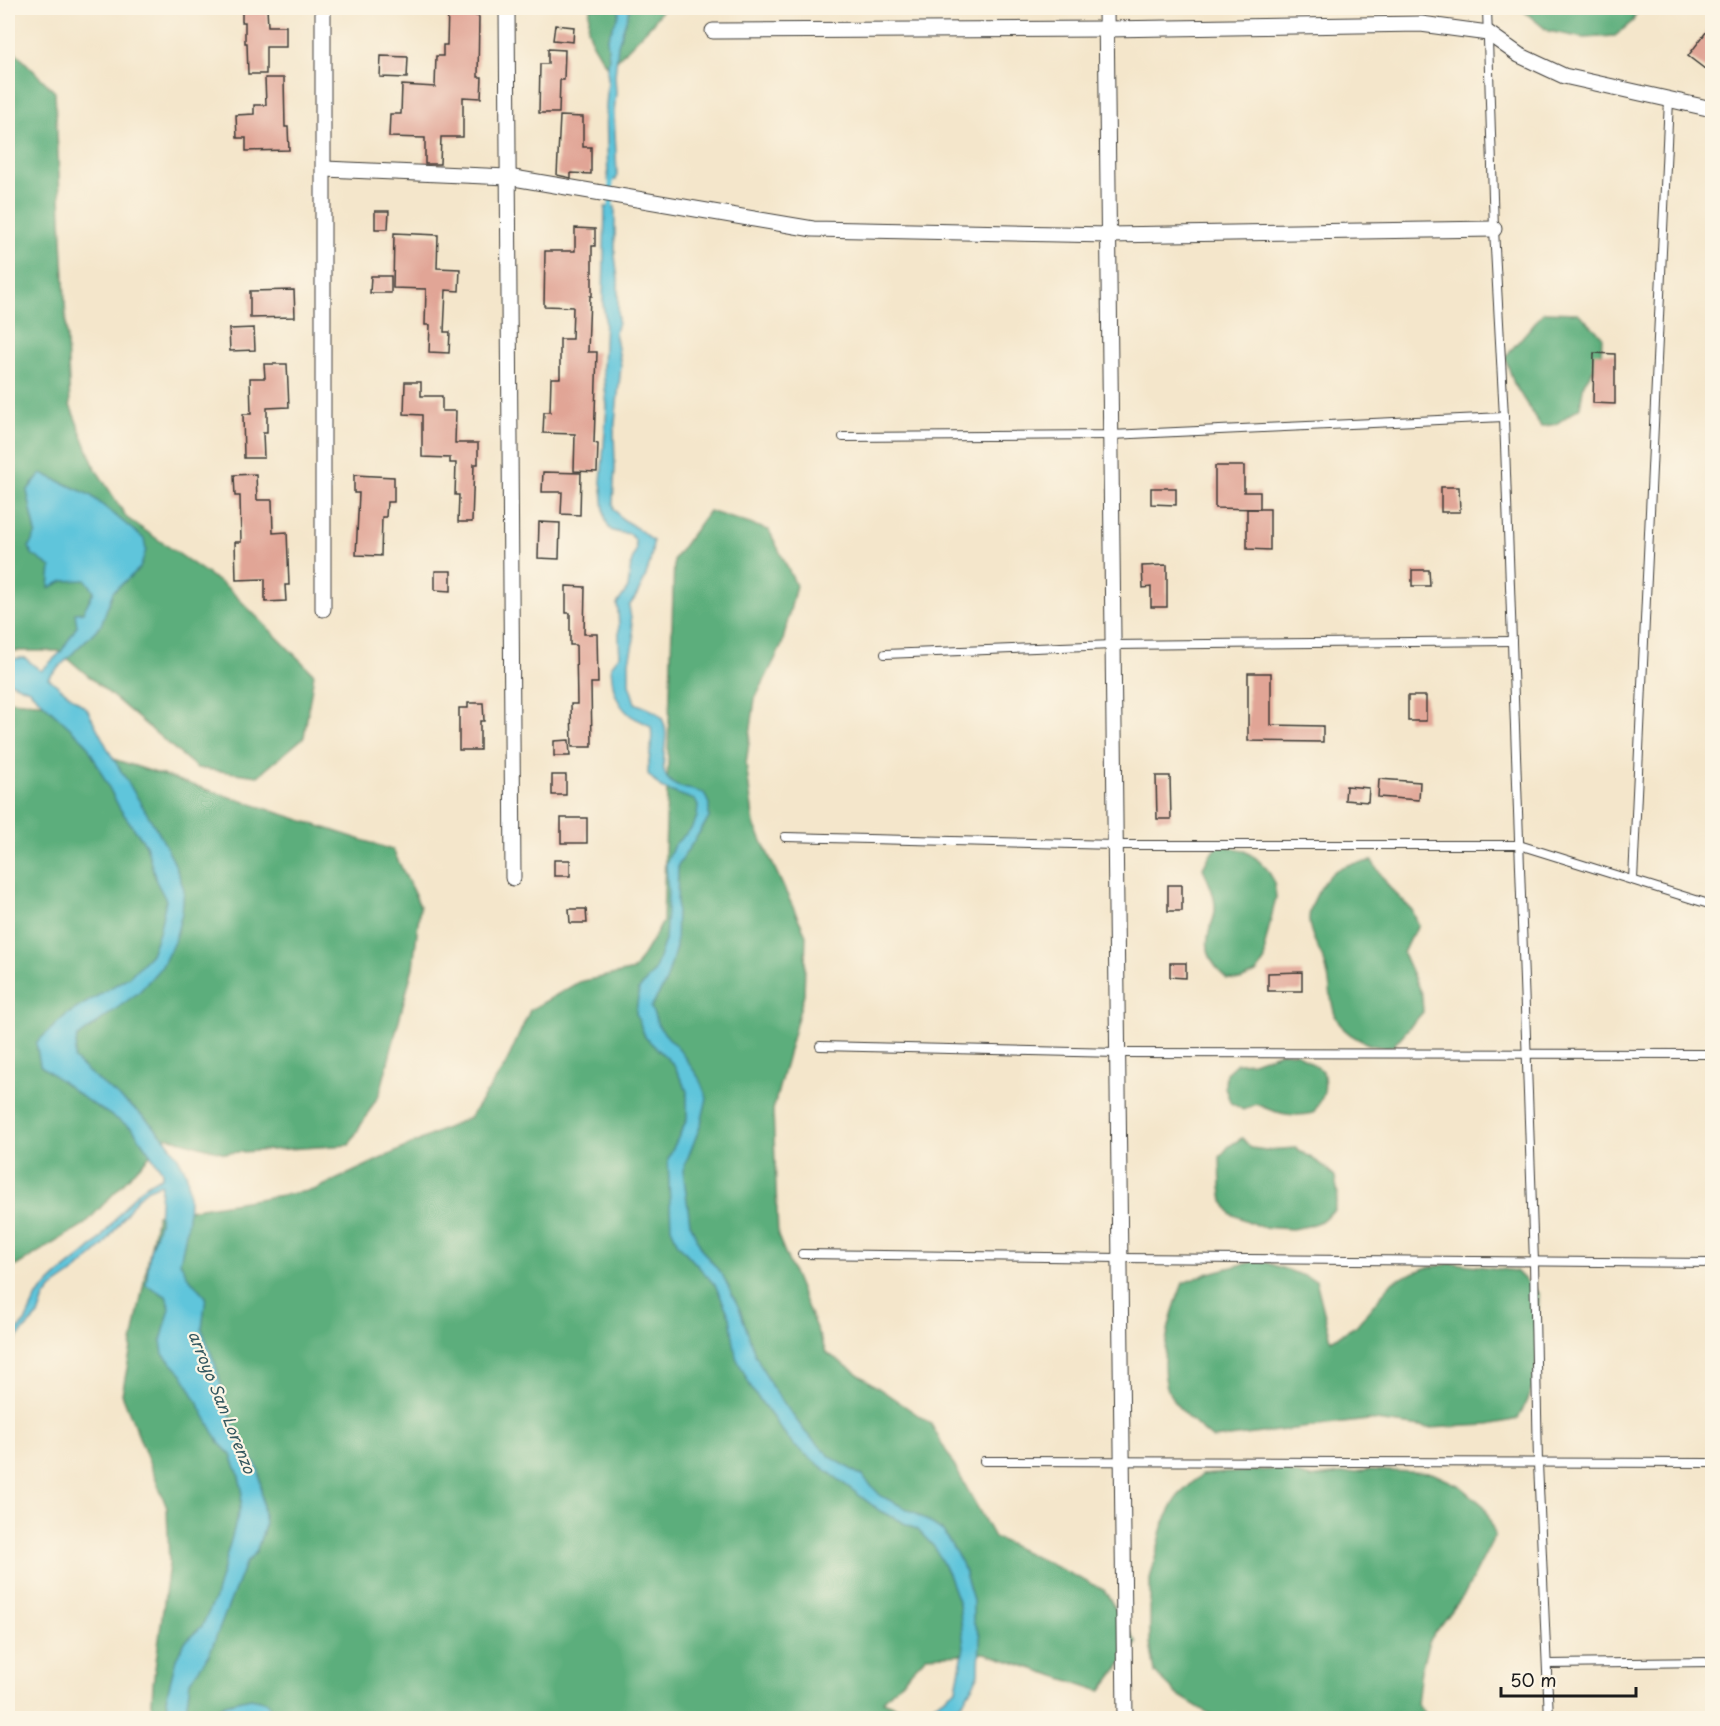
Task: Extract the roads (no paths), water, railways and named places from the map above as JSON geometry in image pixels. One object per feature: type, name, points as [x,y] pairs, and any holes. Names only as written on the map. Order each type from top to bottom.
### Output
[{"type":"street","points":[[323,8],[325,170],[323,609]]},
{"type":"street","points":[[507,8],[513,878]]},
{"type":"street","points":[[1106,8],[1125,1719]]},
{"type":"street","points":[[713,31],[1107,29],[1421,24],[1488,33],[1519,56],[1564,76],[1713,110]]},
{"type":"street","points":[[325,170],[508,177],[813,229],[1109,235],[1494,230]]},
{"type":"lane","points":[[1487,8],[1494,230],[1504,417],[1534,1262],[1538,1463],[1549,1719]]},
{"type":"lane","points":[[1633,880],[1669,100]]},
{"type":"lane","points":[[843,437],[1111,435],[1504,417]]},
{"type":"lane","points":[[885,654],[1113,645],[1512,641]]},
{"type":"lane","points":[[785,837],[1116,845],[1519,845],[1713,906]]},
{"type":"lane","points":[[820,1047],[1118,1053],[1713,1054]]},
{"type":"lane","points":[[802,1254],[1713,1263]]},
{"type":"lane","points":[[984,1461],[1713,1463]]},
{"type":"lane","points":[[1547,1664],[1713,1662]]},
{"type":"water","points":[[619,8],[630,8],[618,45],[615,76],[617,175],[616,180],[608,180],[606,107],[609,59],[607,39],[619,14]]},
{"type":"water","points":[[605,207],[615,207],[618,322],[615,332],[621,366],[614,432],[614,509],[621,518],[653,541],[646,575],[639,592],[629,606],[634,639],[629,661],[629,684],[635,703],[658,714],[664,724],[666,734],[663,763],[664,772],[669,780],[677,786],[704,793],[709,804],[709,818],[678,865],[676,947],[666,982],[651,1007],[659,1027],[681,1052],[699,1078],[707,1098],[701,1124],[683,1170],[690,1223],[702,1250],[723,1276],[740,1310],[755,1354],[772,1387],[806,1433],[831,1457],[862,1476],[881,1496],[917,1514],[943,1531],[962,1563],[973,1600],[973,1621],[980,1636],[979,1674],[963,1702],[941,1718],[914,1718],[956,1689],[964,1647],[959,1604],[935,1548],[918,1530],[880,1511],[793,1445],[753,1391],[736,1357],[730,1317],[715,1285],[678,1244],[671,1228],[668,1159],[687,1119],[687,1091],[673,1064],[645,1037],[636,1013],[639,989],[654,972],[665,940],[668,895],[666,864],[674,845],[691,829],[697,817],[698,806],[695,800],[661,788],[648,774],[651,727],[632,717],[620,704],[612,679],[611,666],[620,655],[617,604],[628,588],[631,564],[636,550],[635,540],[630,534],[613,531],[608,526],[601,483],[607,406],[603,368]]},
{"type":"water","name":"arroyo San Lorenzo","points":[[41,473],[90,495],[144,539],[146,550],[140,568],[113,592],[101,625],[48,678],[87,709],[110,753],[159,833],[174,862],[184,889],[182,913],[175,940],[162,966],[139,992],[77,1038],[74,1059],[157,1130],[169,1144],[186,1172],[189,1208],[180,1262],[188,1277],[206,1297],[202,1329],[236,1430],[259,1470],[265,1526],[256,1552],[245,1564],[209,1655],[190,1681],[186,1712],[190,1718],[169,1718],[166,1699],[176,1659],[185,1642],[202,1626],[214,1601],[241,1504],[242,1489],[231,1455],[220,1444],[182,1374],[163,1354],[161,1341],[170,1308],[166,1296],[146,1285],[150,1251],[159,1223],[161,1184],[148,1189],[138,1197],[104,1245],[71,1275],[52,1288],[44,1298],[38,1316],[8,1350],[8,1340],[25,1322],[37,1296],[97,1242],[141,1189],[162,1177],[162,1171],[133,1129],[89,1102],[40,1065],[36,1043],[66,1015],[130,976],[151,954],[159,932],[166,900],[156,881],[146,845],[120,809],[86,743],[29,690],[10,682],[8,685],[8,659],[25,658],[41,671],[61,652],[77,626],[75,613],[83,612],[94,591],[86,580],[63,581],[49,588],[51,567],[32,554],[29,547],[36,533],[27,491]]},
{"type":"water","points":[[251,1698],[267,1702],[275,1718],[201,1718],[225,1704]]},
{"type":"waterway","points":[[611,175],[611,213]]}]
